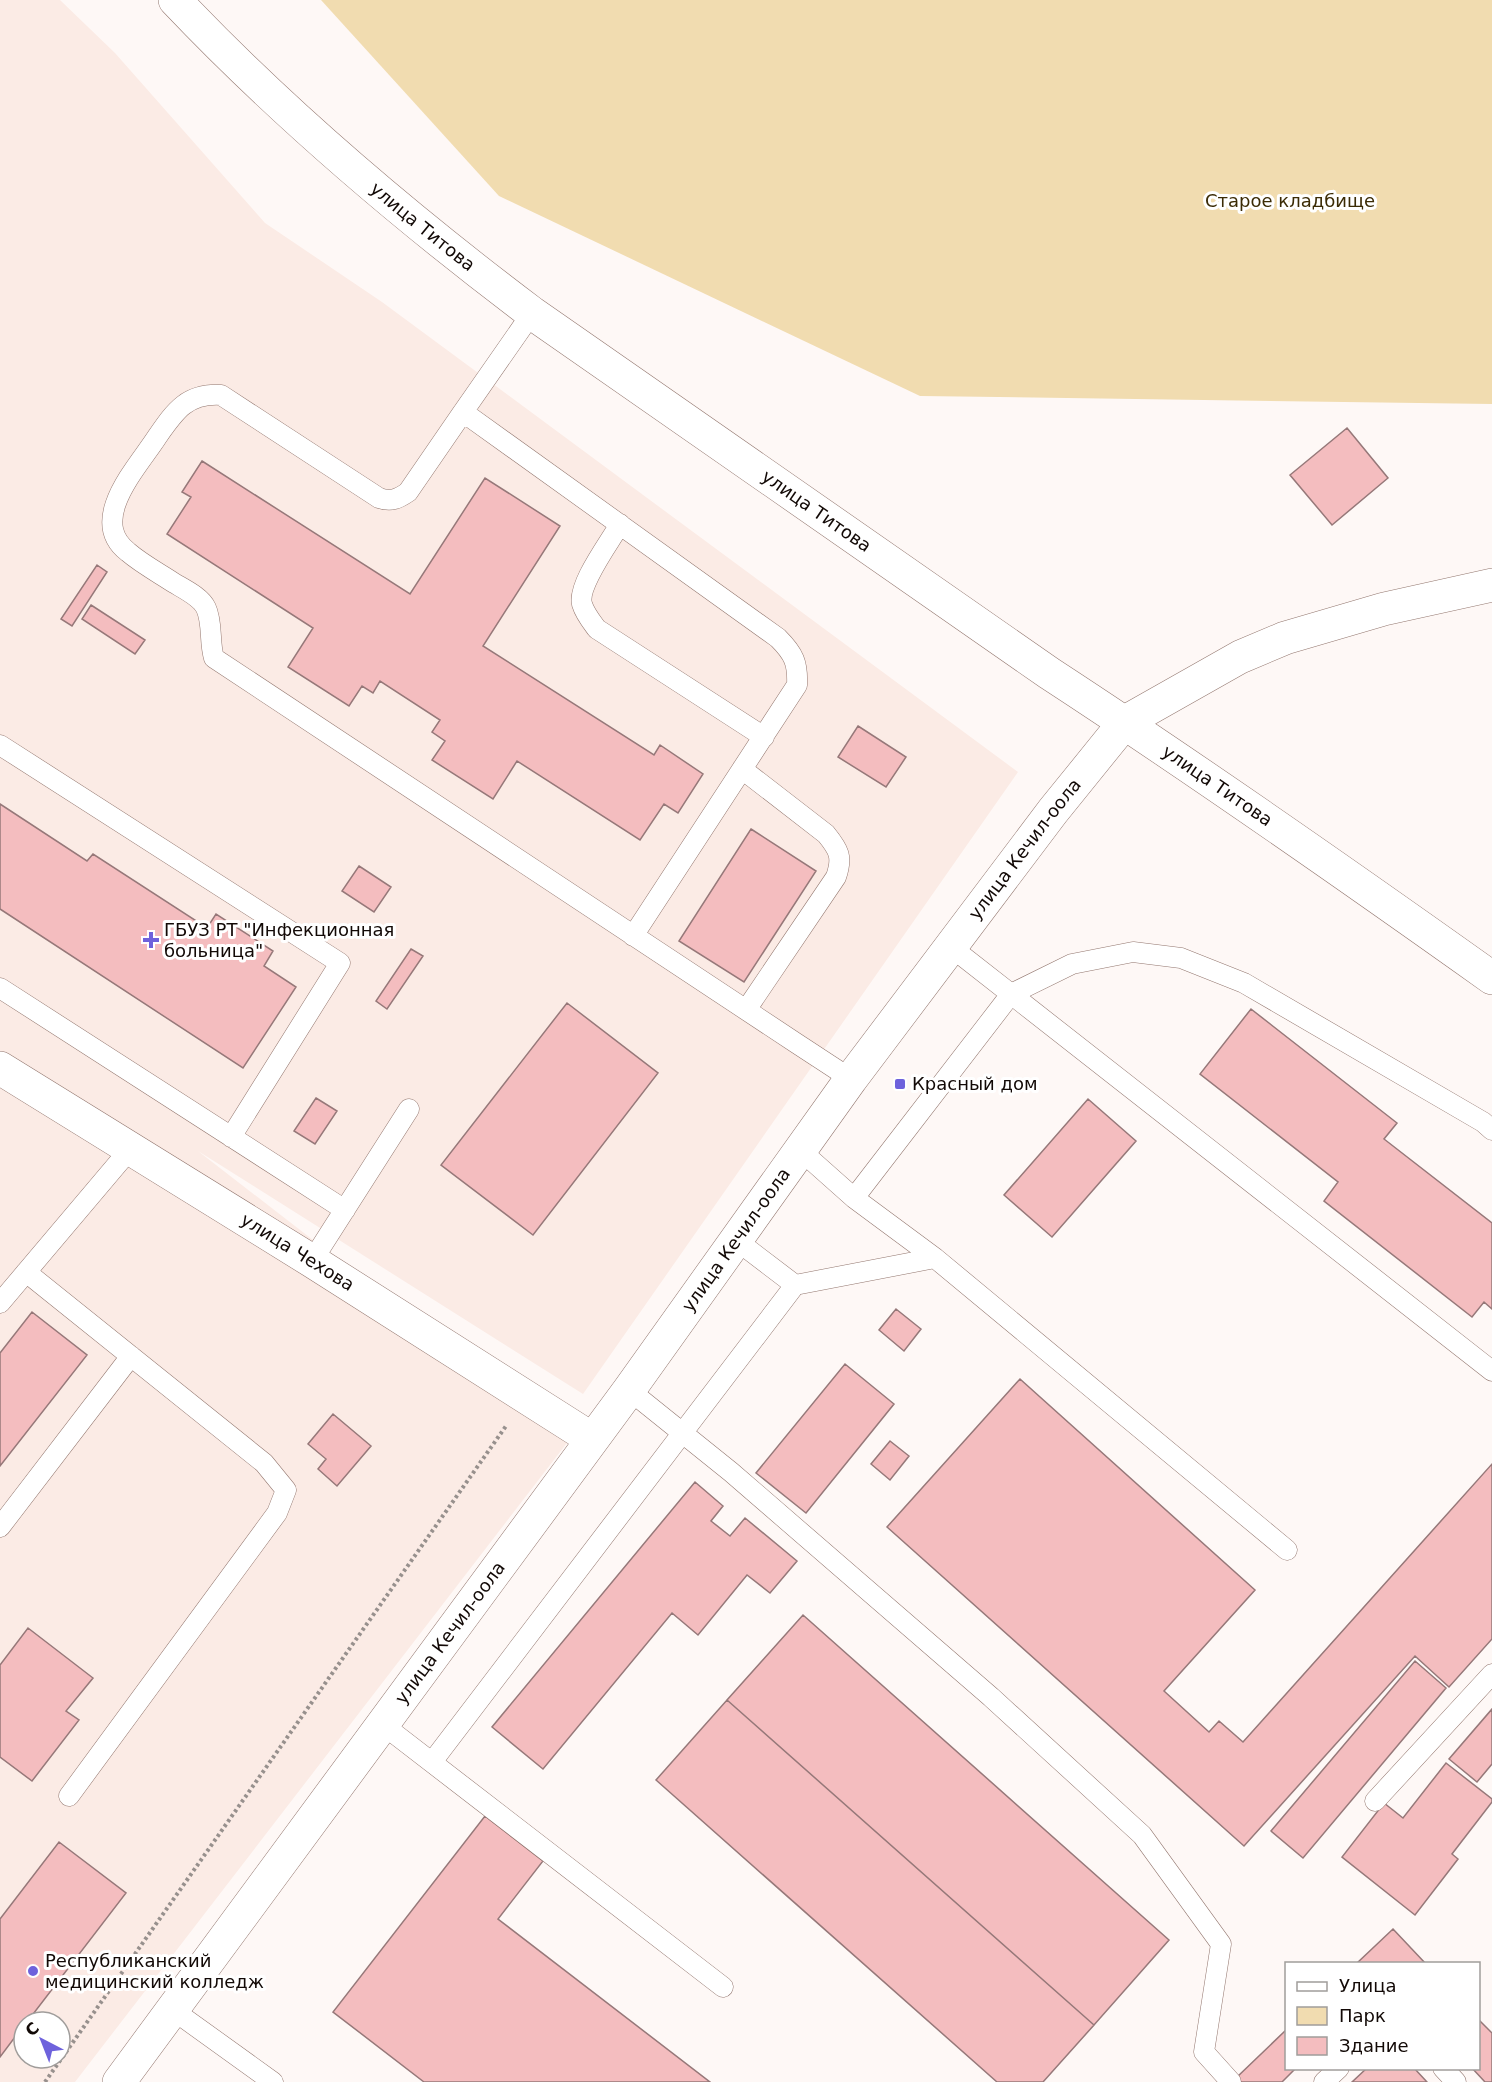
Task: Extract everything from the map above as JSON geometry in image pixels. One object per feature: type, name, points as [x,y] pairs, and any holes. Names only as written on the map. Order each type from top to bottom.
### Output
[{"type":"street","name":"улица Титова","points":[[175,0],[270,93],[361,177],[468,265],[532,313],[1019,652],[1379,897],[1492,978]]},
{"type":"street","name":"улица Кечил-оола","points":[[119,2082],[629,1390],[851,1079],[1053,811],[1125,722],[1240,657],[1286,638],[1384,609],[1492,585]]},
{"type":"street","name":"улица Чехова","points":[[0,1068],[312,1261],[592,1439]]},
{"type":"lane","points":[[532,313],[408,492],[399,498],[388,501],[379,498],[221,395],[196,396],[172,415],[120,492],[111,514],[113,533],[126,551],[192,594],[205,606],[209,617],[210,646],[214,658],[851,1079]]},
{"type":"lane","points":[[463,412],[778,638],[791,651],[798,669],[797,685],[633,936]]},
{"type":"lane","points":[[620,524],[583,587],[582,603],[588,619],[597,629],[764,737]]},
{"type":"lane","points":[[0,745],[340,963],[231,1137]]},
{"type":"lane","points":[[742,769],[826,834],[836,847],[841,864],[836,877],[746,1010]]},
{"type":"lane","points":[[951,947],[1492,1371]]},
{"type":"lane","points":[[854,1198],[1011,994],[1072,964],[1133,952],[1181,958],[1244,983],[1483,1122],[1492,1130]]},
{"type":"lane","points":[[0,988],[345,1210]]},
{"type":"lane","points":[[312,1261],[409,1109]]},
{"type":"lane","points":[[0,1302],[131,1148]]},
{"type":"lane","points":[[800,1150],[854,1198],[935,1258],[1287,1550]]},
{"type":"lane","points":[[736,1240],[795,1285]]},
{"type":"lane","points":[[432,1762],[795,1285],[935,1258]]},
{"type":"lane","points":[[26,1272],[264,1463],[286,1490],[277,1514],[69,1796]]},
{"type":"lane","points":[[0,1527],[131,1356]]},
{"type":"lane","points":[[629,1390],[731,1472],[991,1697],[1142,1835],[1221,1944],[1204,2052],[1231,2082]]},
{"type":"lane","points":[[1375,1801],[1492,1674]]},
{"type":"lane","points":[[382,1724],[723,1987]]},
{"type":"lane","points":[[173,2010],[273,2082]]},
{"type":"lane","points":[[1324,2082],[1337,2070]]},
{"type":"lane","points":[[1445,2070],[1456,2082]]},
{"type":"path","points":[[45,2082],[527,1396]]},
{"type":"shaded area","points":[[0,0],[60,0],[115,53],[265,223],[382,302],[1018,772],[583,1394],[198,1151],[570,1439],[75,2082],[0,2082]]},
{"type":"green space","name":"Старое кладбище","points":[[321,0],[1492,0],[1492,404],[920,396],[499,196]]},
{"type":"building","points":[[1347,428],[1388,478],[1332,525],[1290,475]]},
{"type":"building","points":[[202,461],[410,594],[485,478],[560,526],[483,646],[654,755],[660,745],[703,774],[678,813],[664,804],[640,840],[517,761],[493,799],[432,760],[445,741],[432,732],[440,720],[380,681],[373,693],[362,686],[349,706],[288,667],[313,628],[167,534],[191,497],[182,492]]},
{"type":"building","points":[[97,565],[107,572],[72,626],[61,619]]},
{"type":"building","points":[[91,605],[145,640],[135,654],[82,619]]},
{"type":"building","points":[[858,726],[906,757],[886,787],[838,757]]},
{"type":"building","name":"ГБУЗ РТ \"Инфекционная больница\"","points":[[0,804],[87,861],[93,854],[207,928],[216,914],[273,951],[264,966],[296,987],[243,1068],[0,909]]},
{"type":"building","points":[[751,829],[816,871],[744,982],[679,941]]},
{"type":"building","points":[[359,866],[391,887],[374,912],[342,891]]},
{"type":"building","points":[[411,949],[423,956],[387,1009],[376,1001]]},
{"type":"building","points":[[567,1003],[658,1073],[533,1235],[441,1165]]},
{"type":"building","points":[[1251,1009],[1397,1123],[1384,1139],[1492,1223],[1492,1309],[1484,1302],[1472,1317],[1324,1201],[1338,1182],[1200,1074]]},
{"type":"building","points":[[316,1098],[337,1111],[315,1144],[294,1131]]},
{"type":"building","points":[[1088,1099],[1136,1141],[1052,1237],[1004,1195]]},
{"type":"building","points":[[896,1309],[921,1329],[904,1351],[879,1330]]},
{"type":"building","points":[[32,1312],[87,1355],[0,1466],[0,1353]]},
{"type":"building","points":[[845,1364],[894,1404],[806,1513],[756,1473]]},
{"type":"building","points":[[1020,1379],[1255,1590],[1164,1691],[1209,1732],[1219,1721],[1243,1742],[1492,1464],[1492,1639],[1449,1687],[1415,1656],[1244,1846],[887,1527]]},
{"type":"building","points":[[333,1414],[371,1446],[337,1486],[318,1469],[326,1459],[308,1444]]},
{"type":"building","points":[[890,1441],[909,1456],[890,1480],[871,1464]]},
{"type":"building","points":[[695,1482],[723,1506],[711,1521],[730,1536],[745,1518],[797,1561],[770,1593],[747,1575],[698,1635],[672,1613],[543,1769],[492,1727]]},
{"type":"building","points":[[803,1615],[1169,1940],[1094,2025],[727,1700]]},
{"type":"building","points":[[28,1628],[93,1678],[66,1711],[79,1720],[32,1781],[0,1757],[0,1665]]},
{"type":"building","points":[[1415,1661],[1446,1688],[1303,1858],[1271,1831]]},
{"type":"building","points":[[727,1700],[1094,2025],[1043,2082],[997,2082],[656,1780]]},
{"type":"building","points":[[1492,1709],[1492,1764],[1477,1782],[1449,1759]]},
{"type":"building","points":[[1446,1763],[1492,1799],[1492,1802],[1452,1854],[1458,1859],[1415,1915],[1342,1857],[1384,1803],[1403,1818]]},
{"type":"building","points":[[485,1816],[543,1861],[498,1919],[710,2082],[424,2082],[333,2012]]},
{"type":"building","name":"Республиканский медицинский колледж","points":[[59,1842],[126,1893],[36,2010],[12,2010],[12,2041],[0,2057],[0,1919]]},
{"type":"building","points":[[1393,1929],[1424,1962],[1358,1962]]},
{"type":"building","points":[[1480,2021],[1492,2033],[1492,2082],[1485,2082],[1474,2070],[1480,2070]]},
{"type":"building","points":[[1285,2031],[1285,2070],[1294,2070],[1282,2082],[1240,2082],[1236,2078]]},
{"type":"building","points":[[1365,2070],[1416,2070],[1427,2082],[1352,2082]]},
{"type":"place","name":"ГБУЗ РТ \"Инфекционная больница\"","points":[[151,940]]},
{"type":"place","name":"Красный дом","points":[[900,1084]]},
{"type":"place","name":"Республиканский медицинский колледж","points":[[33,1971]]}]
